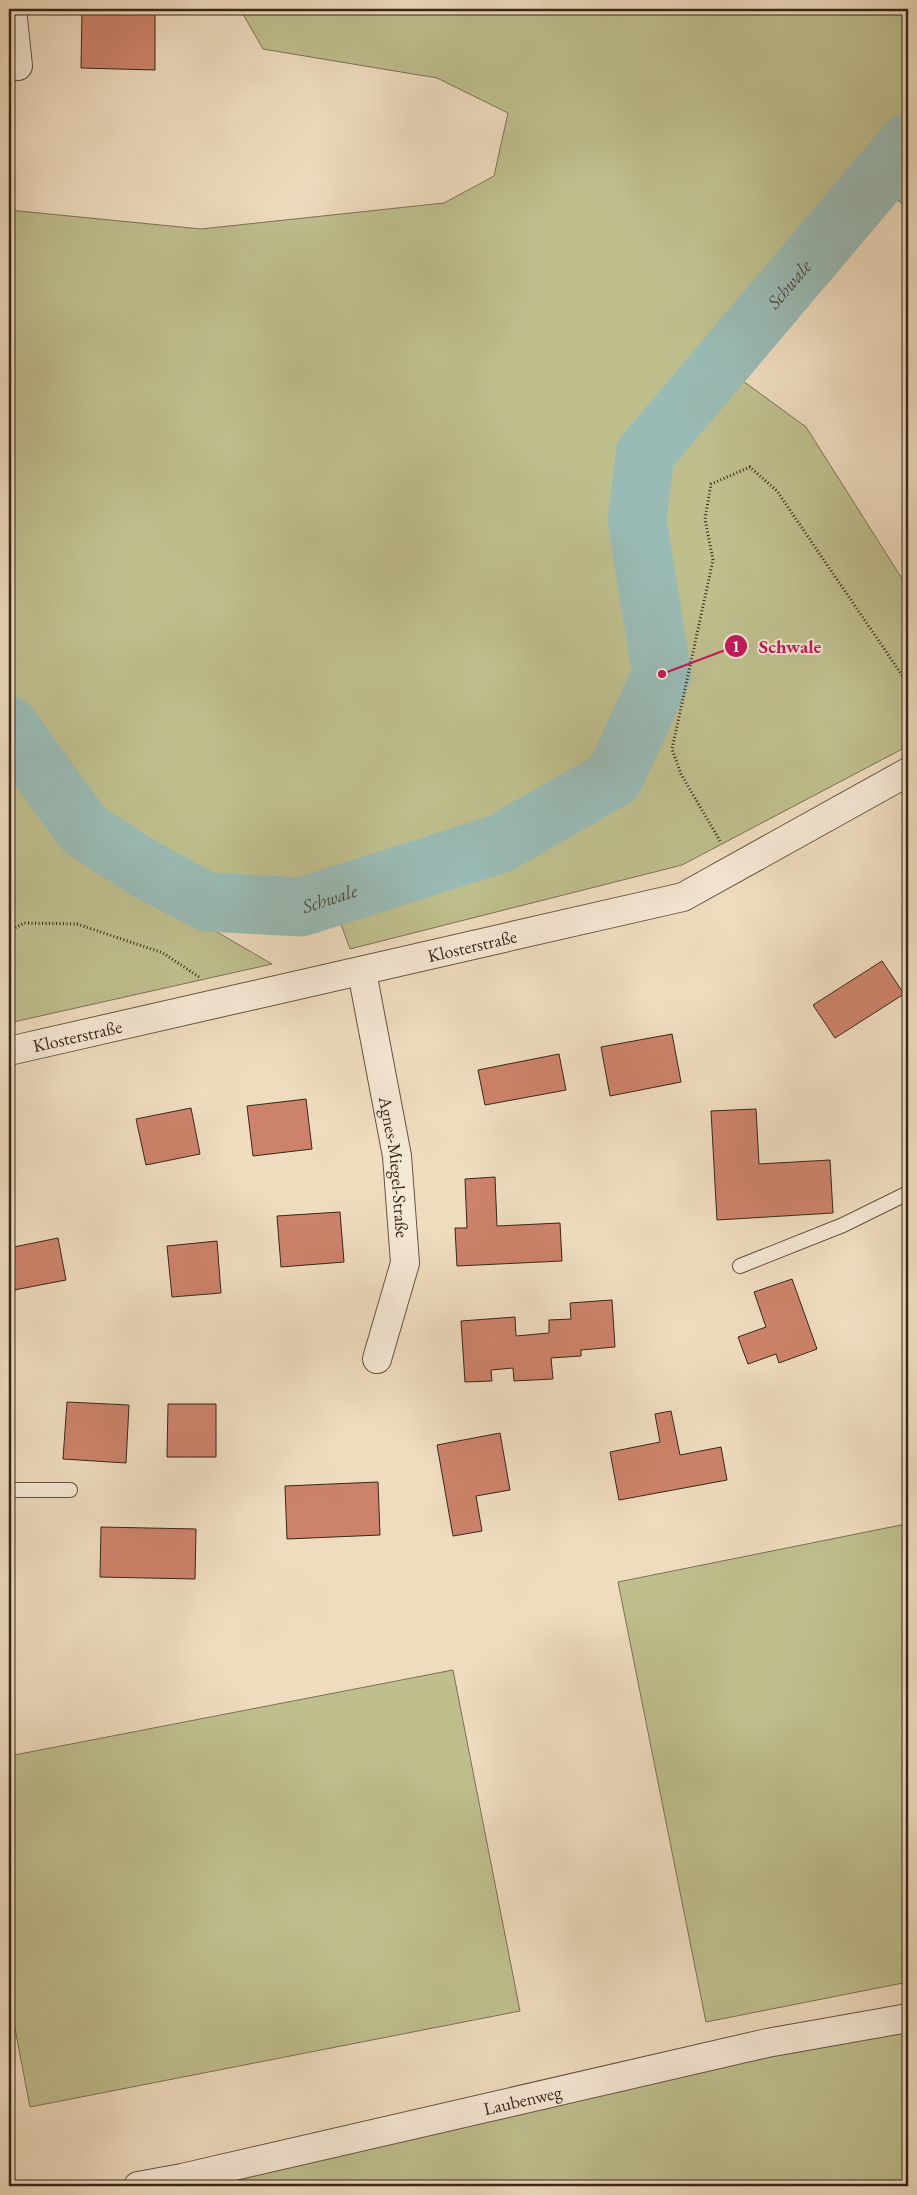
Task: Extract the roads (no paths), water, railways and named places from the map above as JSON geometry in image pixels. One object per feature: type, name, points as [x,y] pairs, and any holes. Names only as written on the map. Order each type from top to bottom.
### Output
[{"type":"street","points":[[12,9],[18,66]]},
{"type":"street","name":"Klosterstraße","points":[[9,1051],[362,972],[683,897],[908,772]]},
{"type":"street","name":"Agnes-Miegel-Straße","points":[[362,972],[397,1156],[405,1263],[376,1359]]},
{"type":"street","name":"Laubenweg","points":[[138,2186],[182,2178],[767,2043],[908,2018]]},
{"type":"lane","points":[[740,1266],[843,1225],[908,1193]]},
{"type":"lane","points":[[9,1490],[70,1490]]},
{"type":"waterway","name":"Schwale","points":[[9,726],[84,830],[145,869],[207,902],[301,907],[499,844],[614,778],[662,674],[637,521],[645,454],[908,143]]},
{"type":"place","name":"Schwale","points":[[662,674]]}]
